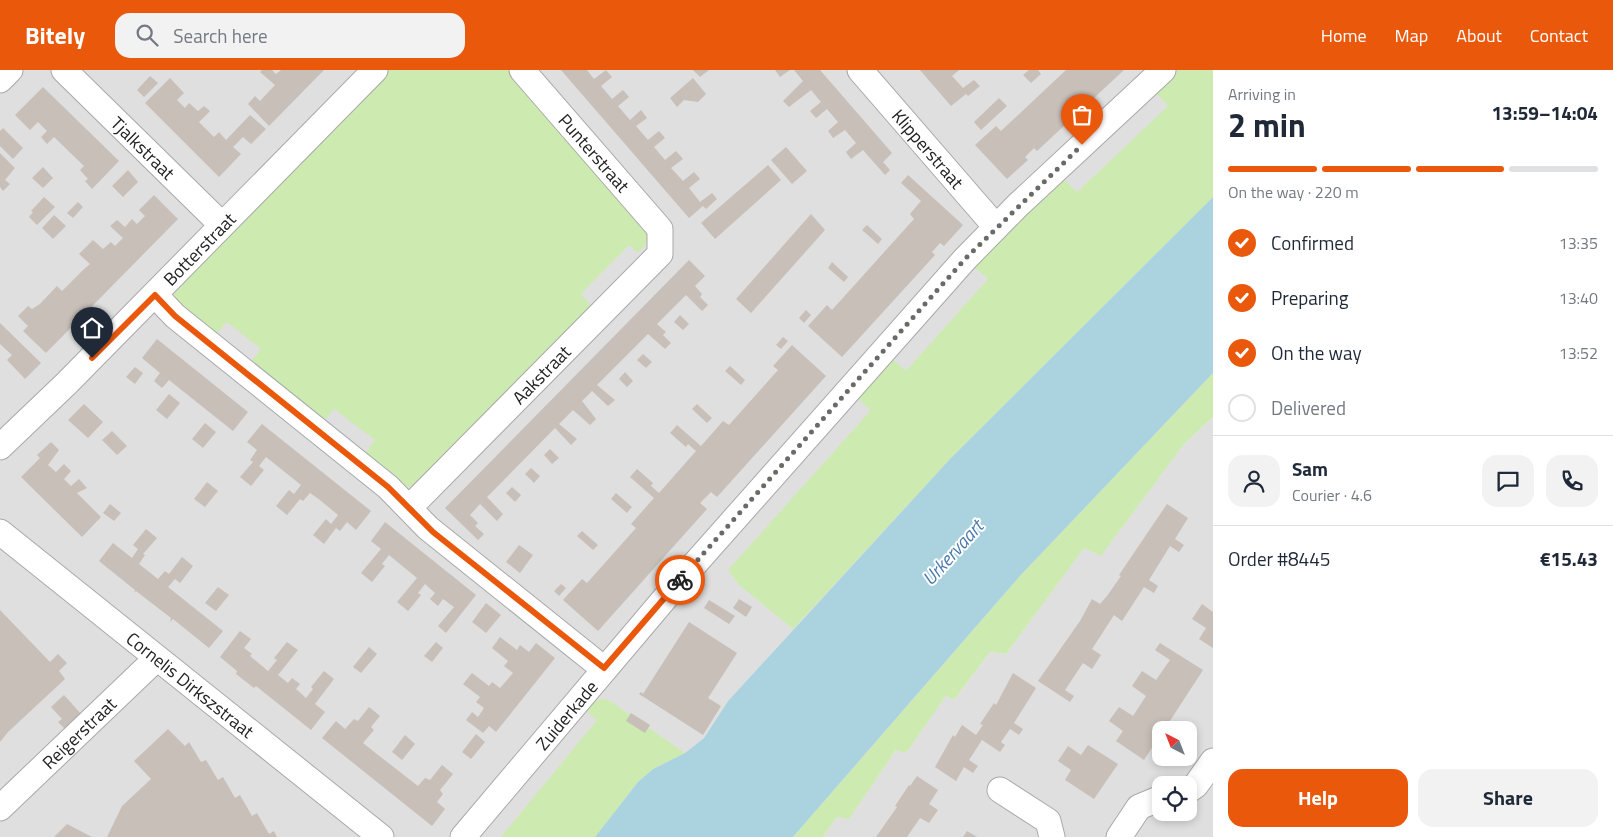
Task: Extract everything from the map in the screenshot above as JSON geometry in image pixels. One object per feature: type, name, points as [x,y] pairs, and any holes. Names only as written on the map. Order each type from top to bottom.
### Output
[{"type":"street","points":[[0,80],[10,70]]},
{"type":"street","name":"Tjalkstraat","points":[[64,70],[222,225]]},
{"type":"street","name":"Botterstraat","points":[[0,446],[50,400],[155,295],[375,70]]},
{"type":"street","name":"Punterstraat","points":[[522,70],[660,229],[660,237]]},
{"type":"street","name":"Klipperstraat","points":[[860,70],[996,227]]},
{"type":"street","name":"Zuiderkade","points":[[463,837],[604,668],[695,563],[996,227],[1163,70]]},
{"type":"street","name":"Aakstraat","points":[[409,508],[660,254],[660,237]]},
{"type":"street","points":[[155,295],[175,316],[388,487],[433,532],[604,668]]},
{"type":"street","name":"Cornelis Dirkszstraat","points":[[0,532],[382,837]]},
{"type":"street","name":"Reigerstraat","points":[[0,808],[157,658]]},
{"type":"street","points":[[1197,784],[1213,761]]},
{"type":"street","points":[[1000,790],[1048,821],[1052,837]]},
{"type":"street","points":[[1119,837],[1140,807],[1152,802]]},
{"type":"shaded area","points":[[0,70],[1213,70],[1213,197],[950,459],[728,701],[704,738],[685,753],[652,769],[638,782],[595,837],[0,837]]},
{"type":"shaded area","points":[[1213,417],[1213,837],[823,837],[837,817],[849,818],[896,750],[906,752],[946,696],[954,700],[990,652],[1006,654],[1084,547],[1101,555],[1184,444]]},
{"type":"green space","points":[[388,70],[511,70],[652,238],[638,253],[629,245],[581,294],[594,309],[414,487],[404,486],[363,456],[375,440],[334,409],[322,423],[249,364],[261,349],[227,322],[214,337],[175,300],[174,294],[180,280]]},
{"type":"green space","points":[[1176,70],[1213,70],[1213,197],[950,459],[793,629],[738,584],[728,570],[871,410],[856,397],[891,358],[906,371],[988,279],[973,266],[1062,177],[1077,192],[1168,106],[1154,91]]},
{"type":"green space","points":[[1213,373],[1213,417],[1184,444],[1101,556],[1084,548],[1006,654],[990,652],[954,700],[946,696],[906,753],[896,750],[849,819],[837,817],[823,837],[793,837],[1020,576]]},
{"type":"green space","points":[[604,699],[610,701],[685,753],[653,769],[638,782],[595,837],[501,837],[597,720],[584,709],[594,701]]},
{"type":"water","name":"Urkervaart","points":[[1213,197],[1213,373],[1020,576],[793,837],[595,837],[638,782],[653,769],[685,753],[704,738],[728,701],[950,459]]},
{"type":"building","points":[[262,70],[272,70],[276,74],[281,70],[324,70],[269,126],[248,104],[255,96],[260,101],[275,85],[260,72]]},
{"type":"building","points":[[561,70],[587,70],[594,79],[606,70],[612,77],[601,86],[612,99],[623,90],[629,97],[618,106],[630,120],[641,110],[647,118],[636,126],[648,140],[659,131],[665,138],[654,147],[665,160],[676,151],[683,159],[671,168],[683,181],[694,172],[700,179],[689,188],[700,202],[712,193],[717,199],[706,209],[703,206],[689,218]]},
{"type":"building","points":[[693,70],[709,70],[700,77]]},
{"type":"building","points":[[775,70],[790,70],[780,77]]},
{"type":"building","points":[[794,70],[820,70],[892,153],[883,162],[890,170],[885,175],[863,150],[851,159],[846,152],[856,143],[845,130],[833,138],[828,131],[838,122],[827,109],[816,118],[810,111],[821,102],[811,90],[789,107],[783,101],[803,81]]},
{"type":"building","points":[[920,70],[959,70],[952,76],[963,88],[974,80],[980,86],[951,106]]},
{"type":"building","points":[[1029,70],[1038,70],[1041,74],[1031,83],[1023,75]]},
{"type":"building","points":[[1066,70],[1124,70],[1037,151],[1034,148],[1025,157],[1028,160],[1007,179],[975,145],[996,126],[1001,131]]},
{"type":"building","points":[[150,76],[158,83],[144,97],[137,90]]},
{"type":"building","points":[[170,78],[184,93],[177,100],[185,108],[189,103],[198,111],[204,106],[210,111],[199,122],[214,137],[219,132],[226,140],[250,115],[266,129],[251,144],[243,137],[233,147],[241,154],[219,177],[145,103]]},
{"type":"building","points":[[693,78],[706,94],[698,102],[684,100],[677,107],[670,98]]},
{"type":"building","points":[[43,87],[119,161],[92,189],[85,181],[88,179],[80,170],[84,166],[54,137],[47,144],[41,137],[47,131],[38,122],[30,130],[15,115]]},
{"type":"building","points":[[999,98],[1007,106],[981,130],[974,122]]},
{"type":"building","points":[[3,128],[23,148],[13,159],[0,146],[0,131]]},
{"type":"building","points":[[786,147],[807,171],[792,184],[771,160]]},
{"type":"building","points":[[0,153],[15,168],[5,180],[10,184],[3,191],[0,187]]},
{"type":"building","points":[[768,165],[781,180],[715,239],[701,223]]},
{"type":"building","points":[[43,167],[53,178],[43,188],[32,178]]},
{"type":"building","points":[[128,170],[138,182],[123,197],[112,186]]},
{"type":"building","points":[[908,175],[963,225],[944,246],[940,243],[932,252],[935,255],[842,357],[808,326],[827,305],[832,310],[914,219],[910,214],[921,201],[901,183]]},
{"type":"building","points":[[154,195],[178,219],[46,353],[23,331],[28,326],[18,316],[28,306],[32,309],[40,304],[57,286],[62,291],[90,264],[79,254],[93,240],[103,249],[111,242],[115,246],[123,238],[110,226],[117,220],[125,227],[132,219],[137,224],[145,216],[139,210]]},
{"type":"building","points":[[44,197],[55,207],[37,225],[29,217],[33,212],[31,211]]},
{"type":"building","points":[[78,202],[83,207],[73,218],[67,213]]},
{"type":"building","points":[[811,214],[825,230],[751,313],[736,299]]},
{"type":"building","points":[[54,215],[66,226],[53,239],[42,228]]},
{"type":"building","points":[[867,225],[882,239],[878,244],[862,230]]},
{"type":"building","points":[[689,260],[705,276],[695,286],[702,294],[700,297],[708,305],[702,311],[686,295],[657,324],[666,332],[663,335],[671,343],[665,349],[648,334],[597,385],[615,400],[608,406],[592,391],[582,401],[596,419],[590,425],[573,410],[559,424],[577,439],[571,445],[555,428],[487,497],[503,514],[497,521],[480,504],[470,515],[478,523],[475,526],[484,534],[478,540],[445,508]]},
{"type":"building","points":[[832,262],[848,277],[844,282],[828,268]]},
{"type":"building","points":[[806,310],[811,315],[804,323],[799,318]]},
{"type":"building","points":[[680,315],[689,324],[683,330],[674,322]]},
{"type":"building","points":[[0,323],[41,363],[25,379],[7,360],[12,355],[0,344]]},
{"type":"building","points":[[783,337],[788,341],[781,349],[776,345]]},
{"type":"building","points":[[157,339],[248,412],[233,431],[169,380],[162,388],[154,381],[160,373],[142,358]]},
{"type":"building","points":[[792,345],[826,376],[717,497],[711,492],[700,503],[707,509],[598,631],[563,600],[582,579],[587,583],[636,528],[631,524],[654,498],[630,477],[637,469],[653,483],[651,486],[659,493],[696,451],[688,444],[686,447],[670,433],[677,425],[701,446],[723,421],[729,425],[778,370],[773,366]]},
{"type":"building","points":[[643,354],[652,362],[646,368],[637,360]]},
{"type":"building","points":[[730,366],[745,380],[741,385],[725,371]]},
{"type":"building","points":[[135,367],[143,373],[135,384],[126,377]]},
{"type":"building","points":[[625,372],[633,381],[627,387],[619,379]]},
{"type":"building","points":[[169,394],[180,403],[167,419],[156,410]]},
{"type":"building","points":[[84,404],[103,422],[88,438],[68,420]]},
{"type":"building","points":[[697,404],[712,418],[707,423],[692,409]]},
{"type":"building","points":[[205,423],[216,432],[203,448],[192,439]]},
{"type":"building","points":[[262,424],[371,511],[356,530],[347,522],[340,531],[336,528],[324,544],[313,535],[326,519],[331,524],[338,515],[310,493],[303,501],[300,499],[287,515],[276,506],[289,490],[294,494],[301,485],[266,457],[259,466],[264,470],[251,486],[240,477],[253,462],[250,460],[257,450],[247,442]]},
{"type":"building","points":[[112,431],[127,446],[117,455],[102,440]]},
{"type":"building","points":[[51,442],[59,450],[48,465],[56,472],[64,464],[71,471],[64,479],[71,486],[79,479],[87,488],[77,493],[101,517],[82,537],[21,477],[40,458],[37,455]]},
{"type":"building","points":[[550,449],[559,458],[552,464],[544,455]]},
{"type":"building","points":[[531,468],[540,476],[534,483],[525,474]]},
{"type":"building","points":[[207,482],[218,491],[205,507],[194,499]]},
{"type":"building","points":[[512,487],[521,495],[515,502],[506,493]]},
{"type":"building","points":[[616,493],[632,507],[627,513],[611,499]]},
{"type":"building","points":[[110,504],[121,513],[114,521],[103,513]]},
{"type":"building","points":[[1167,504],[1188,518],[1175,539],[1184,545],[1179,552],[1170,546],[1149,580],[1158,586],[1154,593],[1144,587],[1122,621],[1114,615],[1092,649],[1101,655],[1092,669],[1083,663],[1065,690],[1074,696],[1070,702],[1038,681],[1080,621],[1092,599],[1100,604],[1107,596]]},
{"type":"building","points":[[385,522],[476,595],[446,633],[438,626],[454,607],[443,599],[438,606],[430,599],[435,593],[425,584],[418,593],[421,595],[408,611],[397,602],[417,578],[389,555],[382,564],[385,566],[372,582],[361,573],[381,549],[371,541]]},
{"type":"building","points":[[146,529],[157,538],[143,554],[145,555],[139,564],[158,579],[165,571],[169,574],[182,557],[193,566],[180,583],[175,579],[168,587],[223,631],[209,648],[173,619],[170,622],[171,618],[136,591],[134,593],[135,590],[99,561],[113,543],[132,558],[138,549],[133,545]]},
{"type":"building","points":[[582,531],[598,545],[593,550],[577,536]]},
{"type":"building","points":[[519,545],[533,555],[520,573],[506,562]]},
{"type":"building","points":[[561,584],[566,588],[559,596],[554,591]]},
{"type":"building","points":[[218,587],[229,595],[216,611],[205,603]]},
{"type":"building","points":[[739,599],[752,607],[746,617],[733,608]]},
{"type":"building","points":[[709,600],[735,616],[729,624],[704,608]]},
{"type":"building","points":[[486,603],[501,615],[486,633],[472,622]]},
{"type":"building","points":[[1202,604],[1213,612],[1213,648],[1199,639],[1206,628],[1192,619]]},
{"type":"building","points":[[0,610],[50,662],[58,654],[67,663],[59,671],[65,679],[8,732],[0,742]]},
{"type":"building","points":[[689,622],[737,653],[708,698],[721,706],[703,735],[639,694],[641,692],[643,694]]},
{"type":"building","points":[[240,631],[251,639],[244,648],[252,654],[250,656],[268,671],[277,660],[274,658],[287,642],[298,650],[278,675],[288,683],[292,678],[300,684],[296,689],[306,698],[313,689],[311,687],[324,671],[334,679],[315,704],[325,712],[311,730],[256,686],[254,688],[236,674],[237,671],[220,657]]},
{"type":"building","points":[[500,637],[517,650],[520,645],[529,652],[536,643],[555,658],[496,732],[489,726],[483,733],[466,720],[472,712],[478,717],[484,708],[476,702],[480,697],[463,684],[472,673],[489,686],[492,682],[500,688],[513,673],[504,666],[508,661],[492,648]]},
{"type":"building","points":[[436,642],[443,648],[432,662],[424,656]]},
{"type":"building","points":[[1160,643],[1203,670],[1170,721],[1152,721],[1152,748],[1144,760],[1116,741],[1123,731],[1109,721],[1119,707],[1133,716],[1146,696],[1132,686],[1142,671],[1156,680],[1170,660],[1155,650]]},
{"type":"building","points":[[369,647],[377,654],[361,673],[353,667]]},
{"type":"building","points":[[1013,673],[1036,688],[1014,723],[1023,729],[1019,735],[1010,729],[1001,742],[1005,745],[1000,752],[982,740],[969,760],[978,766],[973,773],[964,767],[956,781],[935,767],[953,735],[955,737],[962,725],[976,735],[983,725],[980,724],[994,703],[996,705]]},
{"type":"building","points":[[64,695],[82,715],[66,730],[58,722],[62,719],[51,707]]},
{"type":"building","points":[[369,707],[380,716],[371,727],[374,730],[363,743],[373,751],[418,786],[425,778],[430,780],[442,765],[453,774],[440,790],[443,794],[437,802],[445,809],[432,826],[322,738],[336,721],[345,729],[354,719],[358,721]]},
{"type":"building","points":[[631,713],[650,725],[645,733],[626,721]]},
{"type":"building","points":[[168,729],[185,746],[189,742],[201,762],[206,760],[218,780],[223,777],[235,798],[240,795],[252,816],[257,813],[269,834],[274,831],[277,837],[107,837],[122,806],[151,779],[134,761]]},
{"type":"building","points":[[476,734],[485,742],[471,759],[462,752]]},
{"type":"building","points":[[405,735],[415,744],[402,760],[392,752]]},
{"type":"building","points":[[1088,745],[1118,764],[1094,799],[1065,780],[1071,770],[1058,761],[1068,746],[1081,755]]},
{"type":"building","points":[[917,776],[938,790],[929,804],[938,810],[929,823],[920,818],[907,837],[876,837],[897,807],[895,806],[909,785]]},
{"type":"building","points":[[67,824],[92,837],[54,837]]},
{"type":"building","points":[[967,831],[977,837],[963,837]]},
{"type":"way so far","points":[[680,580],[965,259],[1018,205],[1082,145]]},
{"type":"route","points":[[92,358],[155,295],[175,316],[388,487],[424,525],[604,668],[680,580]]}]
